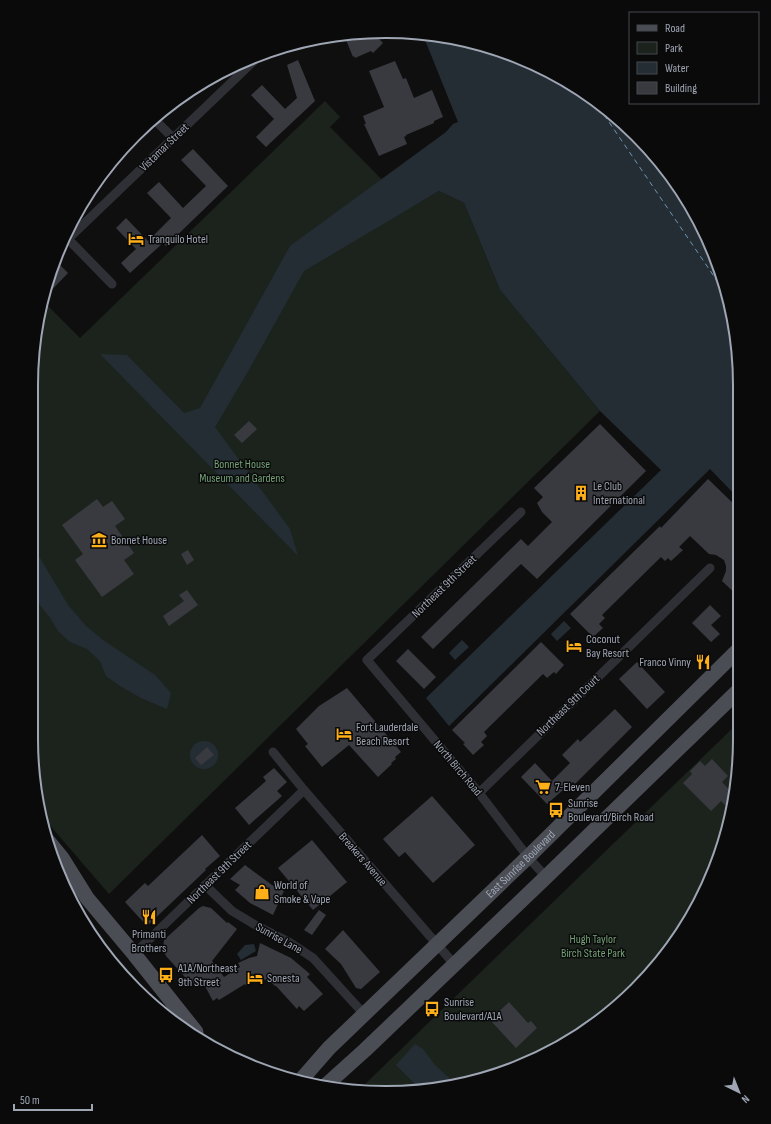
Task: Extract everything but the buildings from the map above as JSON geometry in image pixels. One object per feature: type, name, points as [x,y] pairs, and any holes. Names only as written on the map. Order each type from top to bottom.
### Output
[{"type":"main road","name":"East Sunrise Boulevard","points":[[304,1076],[322,1055],[528,857],[733,655]]},
{"type":"main road","points":[[330,1081],[546,877],[733,696]]},
{"type":"main road","points":[[57,851],[87,898],[192,1027]]},
{"type":"main road","points":[[71,886],[87,898]]},
{"type":"main road","points":[[342,1083],[365,1050]]},
{"type":"main road","points":[[295,1074],[322,1055]]},
{"type":"street","name":"Vistamar Street","points":[[74,233],[248,66]]},
{"type":"street","points":[[158,123],[173,138]]},
{"type":"street","points":[[70,240],[112,284]]},
{"type":"street","name":"Northeast 9th Street","points":[[368,660],[521,512]]},
{"type":"street","name":"Northeast 9th Court","points":[[479,793],[710,568]]},
{"type":"street","name":"North Birch Road","points":[[368,660],[479,793],[528,857],[546,877]]},
{"type":"street","name":"Breakers Avenue","points":[[273,752],[436,945],[454,964]]},
{"type":"street","name":"Northeast 9th Street","points":[[134,954],[304,790]]},
{"type":"street","name":"Sunrise Lane","points":[[205,885],[232,911],[257,926],[290,942],[313,958],[364,1014]]},
{"type":"green space","name":"Bonnet House Museum and Gardens","points":[[325,101],[340,117],[330,127],[410,208],[439,191],[464,203],[500,290],[600,411],[109,894],[49,825],[41,784],[39,761],[38,386],[41,340],[48,306],[80,338]]},
{"type":"green space","name":"Hugh Taylor Birch State Park","points":[[733,728],[730,784],[721,828],[707,871],[674,932],[647,968],[615,1000],[579,1027],[559,1039],[518,1060],[497,1068],[431,1083],[386,1086],[364,1085]]},
{"type":"water","points":[[425,40],[453,45],[497,56],[518,64],[559,85],[579,97],[615,124],[647,156],[661,174],[686,212],[707,253],[715,274],[726,318],[730,340],[733,386],[733,493],[710,469],[449,726],[426,698],[661,470],[600,411],[500,290],[464,203],[439,191],[304,271],[215,427],[290,529],[298,556],[100,354],[127,355],[184,413],[200,408],[290,246],[446,132],[453,124],[458,122]]},
{"type":"water","points":[[38,555],[68,605],[86,626],[103,640],[155,675],[171,693],[167,709],[141,698],[106,676],[100,661],[87,649],[70,642],[58,631],[51,619],[38,603]]},
{"type":"water","points":[[564,621],[571,628],[557,641],[551,634]]},
{"type":"water","points":[[462,640],[469,647],[455,660],[449,653]]},
{"type":"water","points":[[204,741],[214,745],[218,755],[214,765],[204,769],[194,765],[190,755],[194,745]]},
{"type":"water","points":[[254,944],[256,951],[241,960],[237,954],[245,945]]},
{"type":"water","points":[[415,1044],[423,1049],[435,1065],[451,1079],[415,1084],[396,1065]]},
{"type":"ferry route","points":[[605,116],[717,280]]},
{"type":"place","name":"Tranquilo Hotel","points":[[136,239]]},
{"type":"place","name":"Le Club International","points":[[581,493]]},
{"type":"place","name":"Bonnet House","points":[[99,540]]},
{"type":"place","name":"Coconut Bay Resort","points":[[574,646]]},
{"type":"place","name":"Franco Vinny","points":[[703,662]]},
{"type":"place","name":"Fort Lauderdale Beach Resort","points":[[344,734]]},
{"type":"place","name":"7-Eleven","points":[[543,787]]},
{"type":"place","name":"Sunrise Boulevard/Birch Road","points":[[556,810]]},
{"type":"place","name":"World of Smoke & Vape","points":[[262,892]]},
{"type":"place","name":"Primanti Brothers","points":[[149,917]]},
{"type":"place","name":"A1A/Northeast 9th Street","points":[[166,975]]},
{"type":"place","name":"Sonesta","points":[[255,978]]},
{"type":"place","name":"Sunrise Boulevard/A1A","points":[[432,1009]]}]
